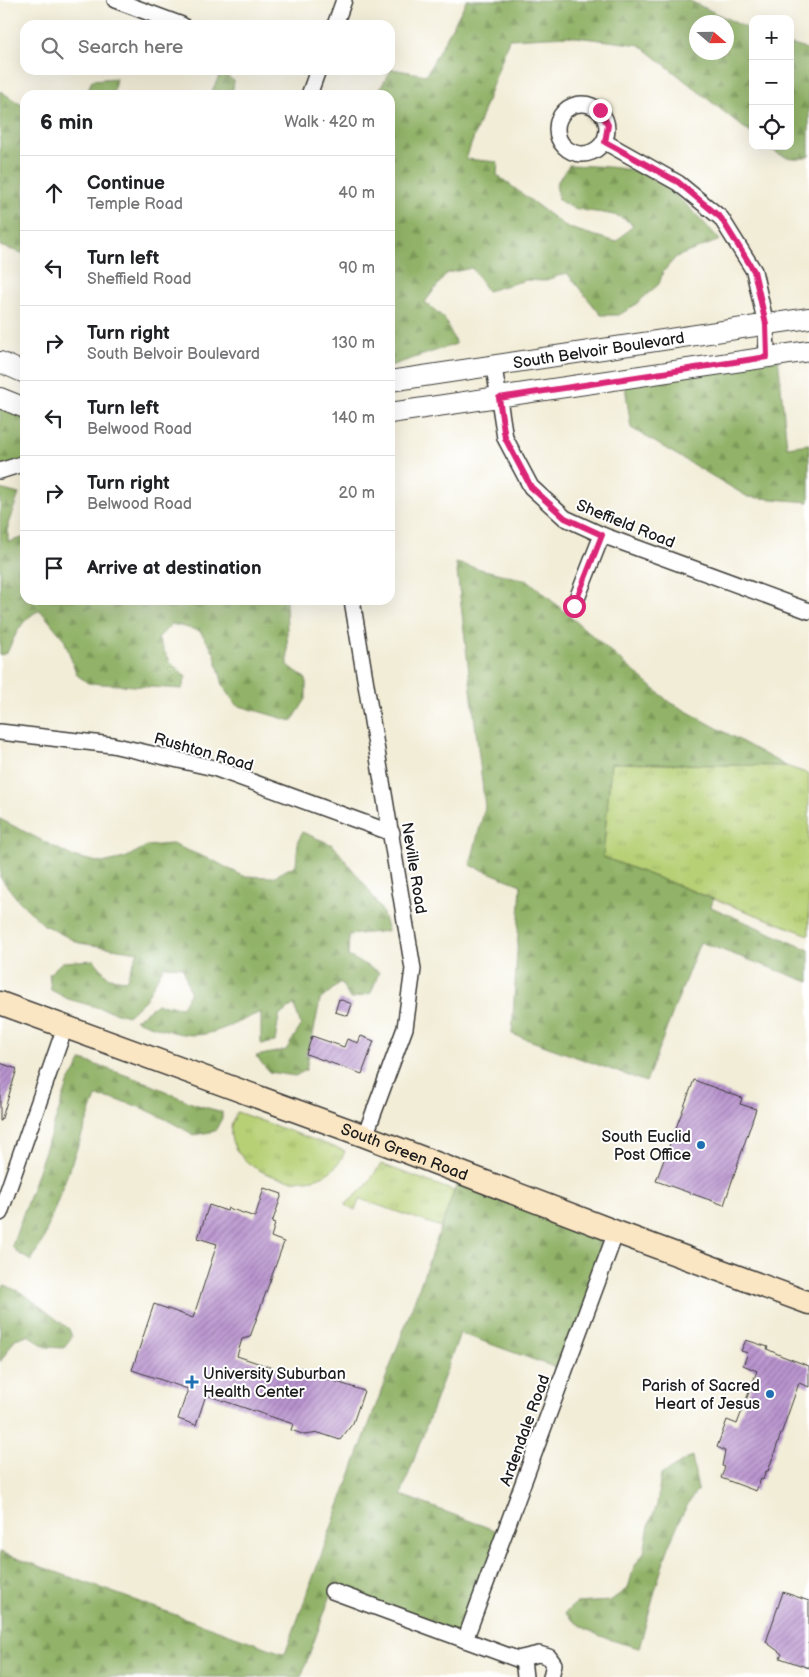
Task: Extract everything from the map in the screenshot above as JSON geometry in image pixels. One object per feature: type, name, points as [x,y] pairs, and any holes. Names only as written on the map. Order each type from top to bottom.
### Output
[{"type":"main road","name":"South Green Road","points":[[0,1003],[365,1136],[809,1303]]},
{"type":"street","points":[[115,0],[169,20]]},
{"type":"street","points":[[337,20],[344,0]]},
{"type":"street","points":[[310,90],[312,75]]},
{"type":"street","points":[[605,142],[678,182],[721,218],[754,271],[766,324],[767,357]]},
{"type":"street","name":"South Belvoir Boulevard","points":[[395,380],[809,318]]},
{"type":"street","name":"South Belvoir Boulevard","points":[[395,412],[809,351]]},
{"type":"street","points":[[0,362],[20,371]]},
{"type":"street","name":"Sheffield Road","points":[[494,366],[505,438],[531,487],[565,518],[602,535],[809,611]]},
{"type":"street","points":[[0,398],[20,406]]},
{"type":"street","points":[[0,471],[20,465]]},
{"type":"street","points":[[574,606],[602,535]]},
{"type":"street","name":"Neville Road","points":[[353,605],[413,969],[405,1028],[365,1136]]},
{"type":"street","name":"Rushton Road","points":[[0,732],[112,745],[214,768],[392,833]]},
{"type":"street","points":[[0,1213],[65,1027]]},
{"type":"street","name":"Ardendale Road","points":[[466,1640],[616,1232]]},
{"type":"street","points":[[332,1592],[523,1659],[539,1654],[549,1657],[554,1664],[551,1677]]},
{"type":"street","points":[[523,1659],[525,1677]]},
{"type":"green space","points":[[467,0],[688,0],[719,15],[689,15],[689,60],[734,60],[734,22],[749,29],[749,132],[640,45],[568,36],[509,39],[466,159],[498,162],[497,175],[566,227],[616,242],[633,225],[625,219],[616,216],[577,209],[568,205],[559,200],[556,184],[569,165],[610,167],[634,171],[645,175],[669,190],[692,210],[720,240],[676,257],[663,272],[659,284],[635,305],[619,315],[601,315],[567,273],[543,281],[526,280],[487,291],[472,268],[447,273],[425,302],[445,319],[456,344],[395,364],[395,90],[379,90],[388,75],[395,75],[395,70],[426,75]]},
{"type":"green space","points":[[794,45],[809,50],[809,156],[792,158],[773,150],[794,150]]},
{"type":"green space","points":[[220,75],[225,75],[234,81],[233,90],[212,90]]},
{"type":"green space","points":[[116,78],[114,90],[88,90],[92,80]]},
{"type":"green space","points":[[0,91],[20,104],[20,252],[0,246]]},
{"type":"green space","points":[[778,356],[787,447],[809,444],[809,502],[748,497],[631,428],[624,379]]},
{"type":"green space","points":[[0,398],[20,406],[20,465],[0,471]]},
{"type":"green space","points":[[0,489],[19,494],[8,524],[8,542],[20,538],[20,605],[286,605],[288,665],[306,679],[306,699],[292,721],[236,705],[223,685],[214,652],[200,631],[172,624],[158,638],[169,661],[186,677],[182,689],[88,683],[77,675],[64,639],[40,610],[24,622],[7,653],[0,655]]},
{"type":"green space","points":[[456,563],[529,581],[668,701],[786,766],[611,763],[603,857],[713,899],[711,907],[809,950],[809,982],[700,942],[646,1082],[512,1034],[521,885],[470,865],[485,807]]},
{"type":"green space","points":[[611,763],[786,766],[809,774],[809,935],[603,857]]},
{"type":"green space","points":[[0,819],[72,856],[102,863],[125,858],[147,846],[172,844],[216,862],[243,876],[273,877],[296,865],[298,843],[302,832],[333,845],[368,889],[382,911],[388,931],[349,935],[348,956],[379,972],[371,993],[350,999],[341,982],[320,1000],[306,1070],[295,1076],[269,1072],[256,1056],[286,1050],[301,1026],[294,1004],[279,1016],[275,1042],[261,1044],[261,1012],[220,1030],[195,1035],[172,1032],[135,1020],[157,1004],[182,1007],[190,992],[183,967],[164,966],[145,1000],[128,1016],[68,999],[51,990],[49,974],[62,962],[94,960],[109,978],[126,980],[138,952],[79,943],[44,925],[18,900],[0,877]]},
{"type":"green space","points":[[82,1060],[145,1082],[194,1104],[222,1112],[222,1118],[215,1131],[194,1135],[135,1105],[96,1097],[43,1240],[31,1261],[18,1253],[12,1246],[68,1084]]},
{"type":"green space","points":[[237,1112],[345,1151],[333,1169],[314,1179],[292,1180],[270,1175],[250,1164],[236,1150],[231,1132]]},
{"type":"green space","points":[[381,1164],[454,1191],[441,1227],[360,1199],[355,1210],[345,1205],[366,1186]]},
{"type":"green space","points":[[461,1173],[616,1232],[565,1371],[460,1333],[401,1495],[505,1534],[465,1640],[332,1592],[301,1677],[0,1677],[0,1552],[285,1654]]},
{"type":"green space","points":[[5,1285],[24,1294],[69,1329],[72,1337],[63,1348],[46,1347],[28,1335],[15,1339],[0,1362],[0,1289]]},
{"type":"green space","points":[[692,1456],[698,1490],[688,1504],[670,1543],[639,1648],[609,1639],[581,1626],[565,1613],[576,1603],[610,1601],[628,1588],[634,1567],[644,1553],[649,1525],[657,1505],[661,1475]]},
{"type":"building","points":[[339,999],[352,1004],[348,1016],[335,1012]]},
{"type":"building","points":[[312,1036],[344,1047],[347,1039],[358,1043],[361,1036],[374,1041],[362,1074],[306,1054]]},
{"type":"building","points":[[0,1063],[17,1069],[1,1121],[0,1121]]},
{"type":"building","points":[[694,1080],[742,1098],[740,1104],[756,1109],[724,1205],[656,1181]]},
{"type":"building","points":[[264,1188],[282,1194],[272,1223],[275,1224],[271,1237],[284,1242],[250,1337],[242,1339],[237,1356],[299,1377],[301,1370],[364,1391],[353,1423],[340,1440],[319,1433],[305,1435],[291,1430],[293,1424],[206,1395],[196,1425],[178,1419],[188,1389],[132,1370],[154,1304],[193,1318],[217,1244],[198,1238],[209,1205],[227,1211],[228,1208],[255,1217]]},
{"type":"building","points":[[746,1340],[768,1347],[767,1349],[782,1356],[809,1366],[809,1387],[799,1383],[768,1471],[766,1471],[763,1480],[761,1479],[756,1491],[721,1478],[725,1467],[722,1466],[725,1451],[717,1447],[727,1420],[737,1424],[757,1371],[743,1365],[748,1353],[741,1351]]},
{"type":"building","points":[[783,1592],[809,1601],[809,1668],[780,1658],[782,1654],[766,1642]]},
{"type":"place","name":"South Euclid Post Office","points":[[701,1145]]},
{"type":"place","name":"University Suburban Health Center","points":[[192,1382]]},
{"type":"place","name":"Parish of Sacred Heart of Jesus","points":[[770,1394]]},
{"type":"route","points":[[574,606],[602,535],[565,518],[531,487],[505,438],[499,398],[767,357],[766,324],[754,271],[721,218],[678,182],[605,142],[608,134],[608,125],[600,110]]}]
